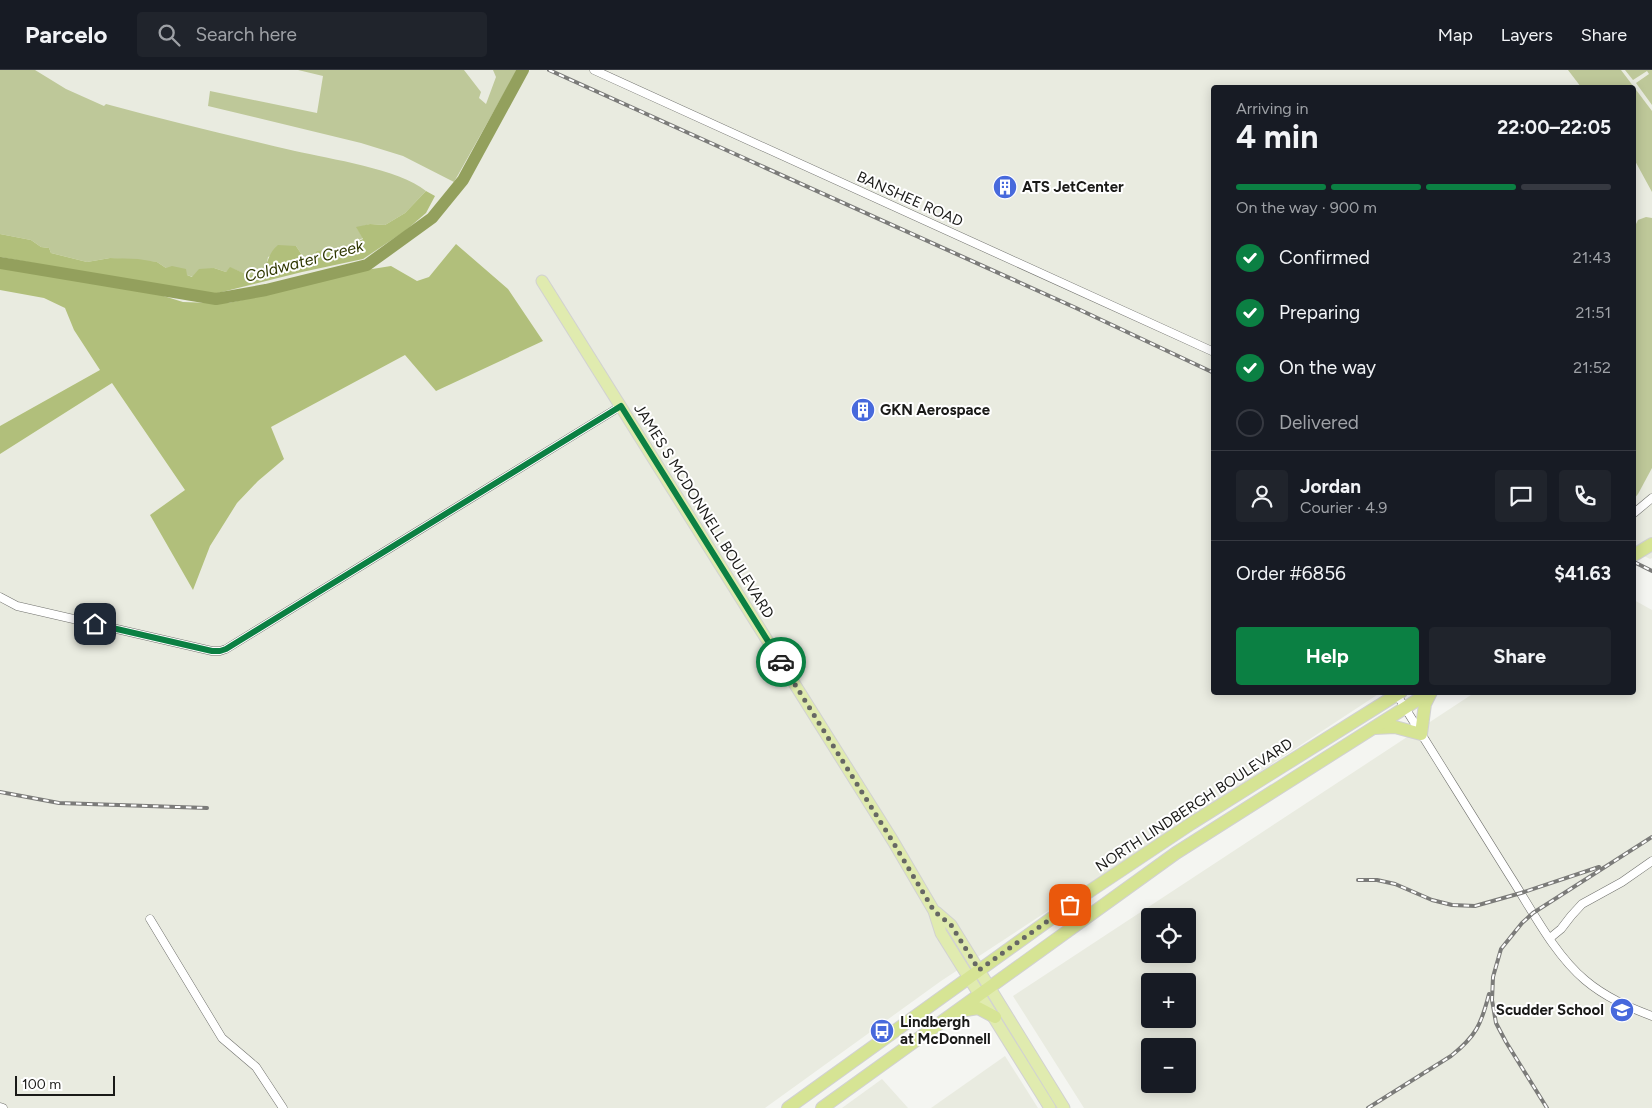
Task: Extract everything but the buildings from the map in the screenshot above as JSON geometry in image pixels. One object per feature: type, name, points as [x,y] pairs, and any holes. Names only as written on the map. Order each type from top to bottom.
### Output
[{"type":"highway","points":[[1636,554],[1652,544]]},
{"type":"highway","name":"NORTH LINDBERGH BOULEVARD","points":[[788,1108],[1066,908],[1192,823],[1397,695]]},
{"type":"highway","name":"NORTH LINDBERGH BOULEVARD","points":[[822,1108],[1182,850],[1426,695]]},
{"type":"highway","points":[[1374,728],[1395,727],[1422,734],[1424,710],[1430,695]]},
{"type":"highway","points":[[955,1012],[978,1008],[995,1017]]},
{"type":"main road","name":"JAMES S MCDONNELL BOULEVARD","points":[[542,281],[889,834],[934,911],[941,933],[974,974],[1064,1108]]},
{"type":"main road","name":"JAMES S MCDONNELL BOULEVARD","points":[[985,991],[995,1017],[1050,1108]]},
{"type":"street","name":"BANSHEE ROAD","points":[[594,70],[1211,351]]},
{"type":"street","points":[[0,597],[22,607],[204,650],[220,651],[621,406]]},
{"type":"street","points":[[1636,511],[1652,498]]},
{"type":"street","points":[[1399,695],[1405,708],[1561,955],[1584,980],[1604,994],[1635,1010],[1652,1016]]},
{"type":"street","points":[[1550,938],[1561,929],[1582,904],[1622,882],[1652,861]]},
{"type":"street","points":[[150,919],[222,1038],[256,1067],[282,1108]]},
{"type":"shaded area","points":[[0,70],[1652,70],[1652,558],[1650,559],[1636,552],[1636,85],[1211,85],[1211,695],[1377,695],[941,981],[765,1108],[0,1108]]},
{"type":"shaded area","points":[[1636,601],[1652,610],[1652,1108],[1084,1108],[1013,996],[1141,912],[1141,963],[1196,963],[1196,908],[1147,908],[1471,695],[1636,695]]},
{"type":"shaded area","points":[[1005,1056],[1038,1108],[931,1108]]},
{"type":"shaded area","points":[[882,1079],[908,1108],[842,1108]]},
{"type":"green space","points":[[0,70],[35,70],[66,89],[104,106],[106,104],[248,140],[364,166],[414,183],[426,191],[405,213],[385,225],[370,224],[357,228],[363,238],[313,263],[304,258],[296,246],[268,257],[266,268],[259,275],[248,275],[231,268],[226,272],[214,268],[193,277],[166,268],[157,262],[110,258],[87,262],[51,253],[49,248],[41,247],[31,240],[0,234]]},
{"type":"green space","points":[[298,70],[464,70],[481,92],[479,98],[486,104],[496,77],[493,70],[517,70],[454,182],[403,156],[361,143],[208,106],[210,91],[317,113],[323,76]]},
{"type":"green space","points":[[1568,70],[1621,70],[1632,85],[1579,85]]},
{"type":"green space","points":[[1625,70],[1652,70],[1652,105],[1636,83],[1649,74],[1647,71],[1633,80]]},
{"type":"green space","points":[[1636,90],[1652,111],[1652,192],[1636,163]]},
{"type":"green space","points":[[426,191],[435,196],[426,213],[405,231],[363,259],[214,294],[0,257],[0,234],[31,240],[41,247],[49,248],[51,253],[87,262],[110,258],[138,259],[157,262],[166,268],[172,266],[186,269],[187,275],[192,277],[199,269],[214,268],[226,272],[230,267],[248,275],[259,275],[278,245],[296,246],[304,258],[313,262],[317,251],[339,249],[363,239],[356,227],[370,224],[385,225],[405,213]]},
{"type":"green space","points":[[1646,217],[1652,218],[1652,468],[1636,496],[1636,224],[1638,220]]},
{"type":"green space","points":[[456,244],[508,289],[543,341],[436,391],[405,355],[271,427],[284,459],[258,481],[237,503],[210,546],[193,590],[150,515],[185,490],[112,383],[0,454],[0,426],[100,370],[74,330],[65,308],[44,298],[0,290],[0,268],[44,273],[93,283],[141,289],[183,302],[228,303],[366,270],[391,266],[417,281],[429,277]]},
{"type":"waterway","name":"Coldwater Creek","points":[[0,263],[216,299],[266,290],[367,265],[432,218],[463,180],[523,70]]},
{"type":"railway","points":[[549,70],[1076,308],[1211,372]]},
{"type":"railway","points":[[1636,563],[1652,571]]},
{"type":"railway","points":[[0,792],[59,803],[207,808]]},
{"type":"railway","points":[[1547,1108],[1496,1023],[1492,1000],[1493,977],[1501,949],[1522,923],[1533,913],[1652,837]]},
{"type":"railway","points":[[1358,880],[1377,880],[1395,884],[1432,900],[1452,905],[1475,906],[1599,867]]},
{"type":"railway","points":[[1368,1108],[1451,1056],[1459,1049],[1472,1036],[1480,1022],[1489,994]]},
{"type":"way so far","points":[[781,662],[934,911],[951,925],[979,970],[1070,905]]},
{"type":"place","name":"ATS JetCenter","points":[[1005,187]]},
{"type":"place","name":"GKN Aerospace","points":[[863,410]]},
{"type":"place","name":"Scudder School","points":[[1622,1010]]},
{"type":"place","name":"Lindbergh at McDonnell","points":[[882,1031]]},
{"type":"route","points":[[95,624],[212,651],[226,649],[621,406],[781,662]]}]
